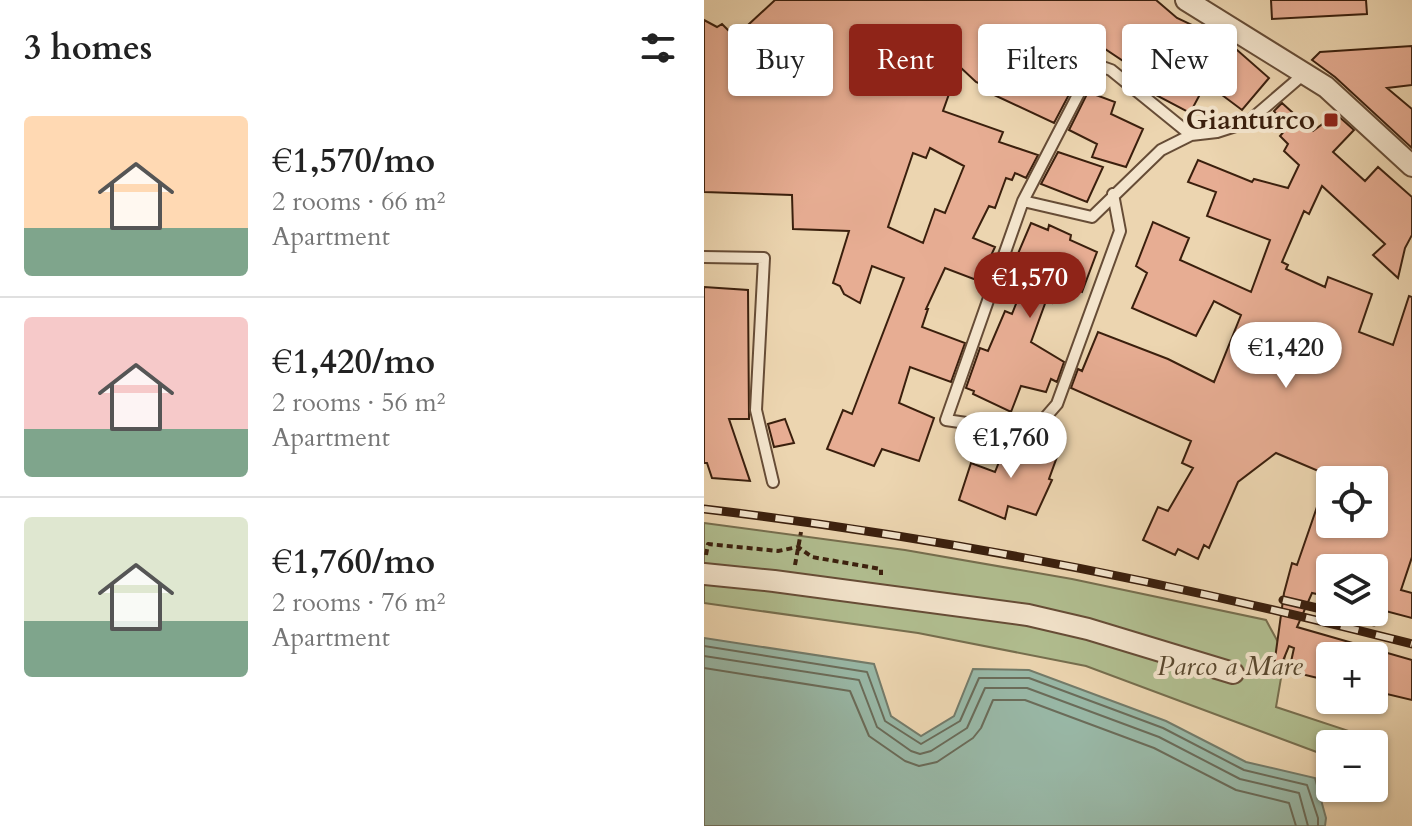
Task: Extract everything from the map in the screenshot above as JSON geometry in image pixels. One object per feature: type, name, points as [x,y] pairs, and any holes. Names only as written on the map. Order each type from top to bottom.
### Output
[{"type":"street","points":[[1186,0],[1326,87],[1412,166]]},
{"type":"street","points":[[1219,0],[1223,22]]},
{"type":"street","points":[[704,574],[1028,615],[1088,629],[1233,673]]},
{"type":"lane","points":[[1113,194],[1120,231],[1057,404],[1044,419],[1007,429],[946,420],[1023,201],[1094,64],[1111,70],[1191,135]]},
{"type":"lane","points":[[1023,201],[1092,217],[1161,150],[1191,135],[1217,132],[1248,122],[1305,73]]},
{"type":"lane","points":[[704,257],[764,258],[756,410],[773,482]]},
{"type":"path","points":[[798,547],[801,532]]},
{"type":"path","points":[[704,565],[708,544],[778,551],[798,547],[812,557],[881,569],[878,595]]},
{"type":"green space","name":"Parco a Mare","points":[[704,523],[905,550],[1072,579],[1266,620],[1285,655],[1276,707],[1346,730],[1316,730],[1316,752],[1086,666],[918,633],[704,603]]},
{"type":"water","points":[[704,638],[874,664],[891,716],[921,736],[954,716],[973,669],[1029,670],[1166,721],[1246,762],[1315,778],[1316,802],[1322,802],[1326,818],[1325,826],[704,826]]},
{"type":"building","points":[[775,0],[1156,0],[1177,18],[1190,24],[1122,24],[1122,60],[1106,50],[1106,24],[978,24],[978,83],[962,69],[962,24],[849,24],[849,96],[948,96],[943,111],[1003,132],[999,142],[1038,155],[1026,178],[1015,173],[1012,180],[1006,178],[995,208],[989,206],[973,238],[995,247],[979,281],[945,268],[926,309],[922,327],[965,343],[951,382],[910,367],[899,403],[934,418],[919,461],[882,449],[874,466],[827,449],[843,410],[852,414],[904,278],[872,266],[860,303],[833,283],[849,231],[793,229],[792,195],[704,192],[704,20],[717,27],[722,24],[728,30],[728,96],[833,96],[833,24],[749,24]],"holes":[[[930,148],[964,166],[945,213],[935,209],[923,243],[888,227],[913,153],[926,158]]]},
{"type":"building","points":[[1271,0],[1366,0],[1367,14],[1272,19]]},
{"type":"building","points":[[1412,46],[1412,85],[1387,88],[1412,109],[1412,148],[1335,77],[1312,60],[1320,52]]},
{"type":"building","points":[[1237,50],[1269,78],[1242,110],[1223,96],[1237,96]]},
{"type":"building","points":[[996,96],[1068,96],[1054,123]]},
{"type":"building","points":[[1086,96],[1099,96],[1115,102],[1111,114],[1143,129],[1126,167],[1092,157],[1097,144],[1069,130]]},
{"type":"building","points":[[1158,96],[1199,96],[1190,113]]},
{"type":"building","points":[[1282,103],[1313,131],[1336,114],[1354,130],[1333,152],[1365,181],[1378,167],[1412,197],[1412,235],[1405,248],[1398,278],[1373,255],[1385,244],[1322,186],[1309,214],[1304,211],[1282,262],[1288,265],[1286,269],[1325,287],[1328,277],[1372,294],[1359,332],[1393,345],[1409,296],[1412,297],[1412,557],[1401,590],[1412,593],[1412,618],[1388,612],[1388,554],[1316,554],[1316,594],[1312,593],[1297,627],[1349,642],[1316,642],[1316,678],[1289,671],[1294,648],[1289,646],[1280,668],[1274,666],[1284,593],[1292,563],[1297,565],[1316,510],[1316,538],[1388,538],[1388,466],[1316,466],[1316,470],[1276,453],[1238,482],[1209,548],[1204,545],[1198,559],[1178,549],[1175,555],[1143,540],[1158,507],[1168,511],[1193,468],[1182,463],[1191,441],[1071,388],[1078,369],[1082,371],[1098,332],[1168,359],[1214,382],[1241,315],[1214,301],[1196,336],[1132,308],[1147,273],[1136,266],[1153,222],[1189,238],[1180,260],[1251,292],[1270,240],[1207,216],[1216,192],[1188,182],[1198,160],[1252,182],[1254,179],[1288,188],[1299,165],[1284,151],[1288,144],[1280,136],[1287,128],[1274,111]]},
{"type":"building","points":[[1058,152],[1103,167],[1087,202],[1041,184]]},
{"type":"building","points":[[1031,223],[1048,230],[1049,225],[1071,235],[1070,240],[1097,252],[1082,292],[1061,282],[1052,303],[1046,301],[1031,342],[1064,362],[1057,382],[1051,379],[1046,392],[1021,386],[1011,412],[966,388],[980,348],[988,351],[1005,311],[1012,314],[1032,263],[1017,256]]},
{"type":"building","points":[[704,287],[748,290],[749,419],[729,419],[750,481],[712,478],[707,463],[704,463]]},
{"type":"building","points":[[785,419],[794,443],[774,447],[768,424]]},
{"type":"building","points":[[1009,437],[1058,454],[1049,479],[1052,480],[1036,515],[1008,506],[1005,519],[959,500],[971,463],[995,472]]},
{"type":"building","points":[[1388,653],[1412,660],[1412,700],[1388,694]]},
{"type":"railway","points":[[704,509],[883,533],[1060,564],[1412,644]]},
{"type":"railway","points":[[1283,600],[1316,608]]},
{"type":"place","name":"Gianturco","points":[[1331,120]]}]
